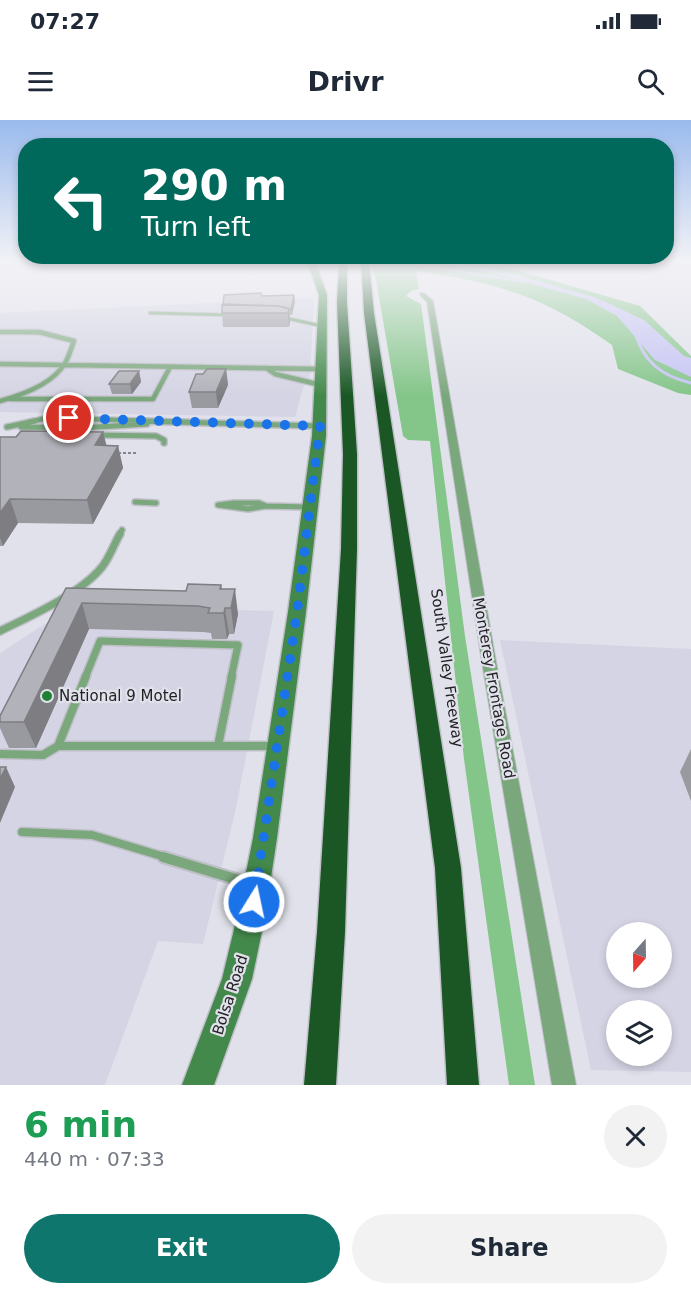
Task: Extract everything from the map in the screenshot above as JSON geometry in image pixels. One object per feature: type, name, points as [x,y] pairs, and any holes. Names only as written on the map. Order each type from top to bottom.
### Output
[{"type":"highway","points":[[320,1085],[332,920],[350,549],[350,473],[342,306]]},
{"type":"highway","name":"South Valley Freeway","points":[[369,306],[439,790],[453,935],[463,1085]]},
{"type":"main road","name":"Bolsa Road","points":[[198,1085],[237,979],[257,886],[311,507],[320,426],[322,306]]},
{"type":"street","name":"Monterey Frontage Road","points":[[431,306],[489,662],[564,1085]]},
{"type":"lane","points":[[150,313],[242,315]]},
{"type":"lane","points":[[271,316],[322,326]]},
{"type":"lane","points":[[0,332],[39,332],[74,342],[64,365],[38,385],[10,399]]},
{"type":"lane","points":[[0,364],[266,368],[321,377]]},
{"type":"lane","points":[[0,401],[10,399],[153,399],[170,367]]},
{"type":"lane","points":[[266,368],[275,374],[321,377]]},
{"type":"lane","points":[[7,427],[47,418],[135,420],[162,423]]},
{"type":"lane","points":[[0,427],[80,428],[162,423],[320,426]]},
{"type":"lane","points":[[69,435],[80,435]]},
{"type":"lane","points":[[91,435],[156,436],[164,440],[164,443]]},
{"type":"lane","points":[[135,502],[156,503]]},
{"type":"lane","points":[[266,506],[259,503],[218,505],[232,508],[311,507]]},
{"type":"lane","points":[[0,631],[20,622],[91,577],[107,559],[122,530]]},
{"type":"lane","points":[[58,746],[100,641],[238,645],[218,746]]},
{"type":"lane","points":[[0,754],[43,755],[58,746],[277,746]]},
{"type":"lane","points":[[22,832],[92,835],[181,860],[257,886]]},
{"type":"path","points":[[109,453],[137,453]]},
{"type":"shaded area","points":[[146,306],[314,306],[310,376],[304,385],[295,417],[0,412],[0,313]]},
{"type":"shaded area","points":[[73,606],[274,611],[236,808],[203,944],[158,941],[105,1085],[0,1085],[0,653]]},
{"type":"shaded area","points":[[500,640],[691,649],[691,1072],[591,1070]]},
{"type":"green space","points":[[381,306],[421,306],[465,636],[535,1085],[509,1085],[464,759],[430,441],[408,440],[403,436]]},
{"type":"green space","points":[[548,306],[640,306],[691,356],[691,395],[678,393],[618,369],[612,345]]},
{"type":"water","points":[[599,306],[614,306],[644,320],[684,356],[691,358],[691,377],[655,360],[617,316]]},
{"type":"building","points":[[222,306],[278,306],[289,309],[288,313],[222,313]]},
{"type":"building","points":[[207,369],[226,369],[216,392],[189,392],[196,374],[203,374]]},
{"type":"building","points":[[119,371],[139,371],[130,384],[109,384]]},
{"type":"building","points":[[21,431],[103,432],[95,445],[118,446],[87,500],[10,499],[0,513],[0,437],[16,437]]},
{"type":"building","points":[[188,584],[221,585],[220,589],[235,589],[231,608],[225,608],[224,613],[208,613],[210,608],[198,606],[82,603],[24,722],[0,722],[0,716],[66,588],[186,591]]},
{"type":"building","points":[[0,767],[6,767],[0,779]]},
{"type":"waterway","points":[[635,332],[643,352],[655,366],[671,376],[691,383]]},
{"type":"place","name":"National 9 Motel","points":[[47,696]]},
{"type":"route","points":[[69,418],[162,423],[320,426],[272,795],[254,902]]}]
